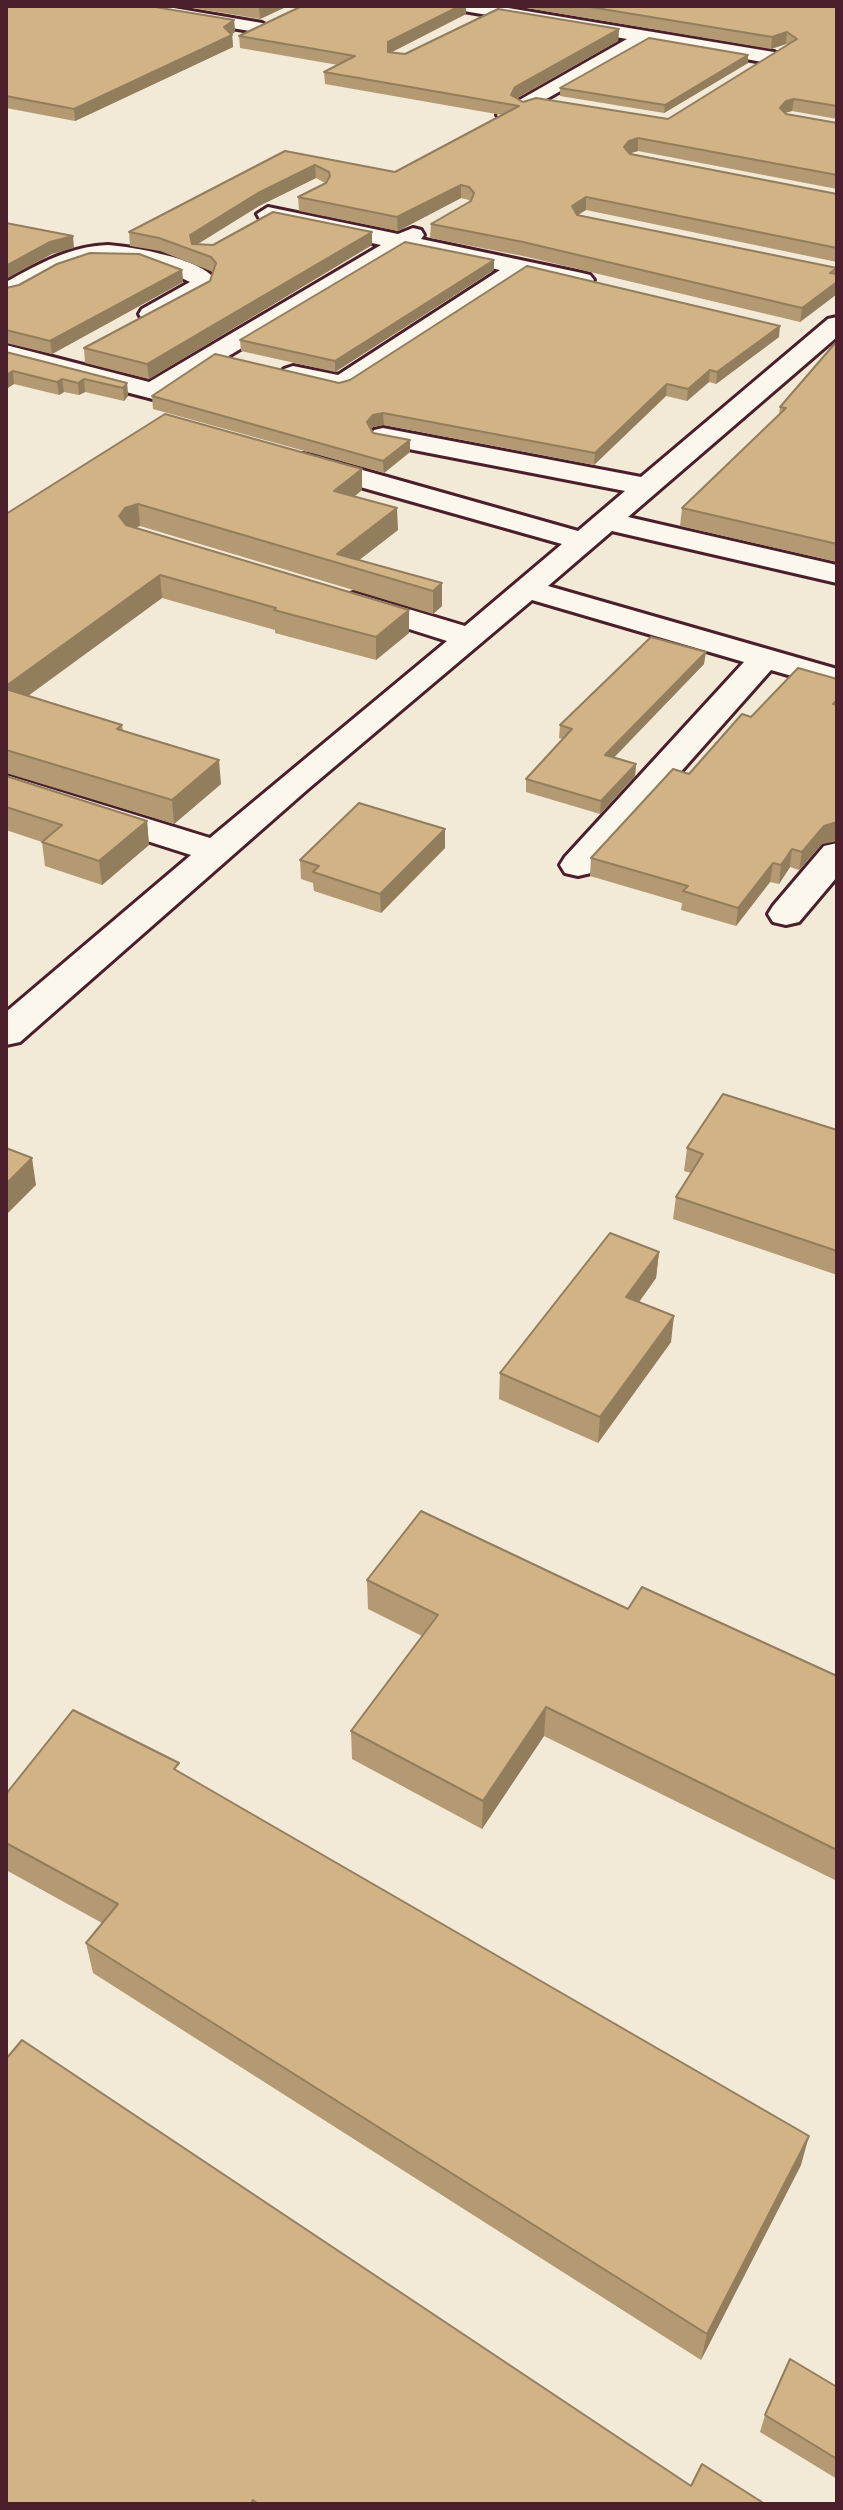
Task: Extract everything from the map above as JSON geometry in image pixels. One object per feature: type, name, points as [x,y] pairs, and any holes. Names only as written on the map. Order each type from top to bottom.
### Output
[{"type":"street","points":[[129,6],[268,25],[237,40]]},
{"type":"street","points":[[465,15],[495,11],[774,58]]},
{"type":"street","points":[[576,25],[599,12]]},
{"type":"street","points":[[507,115],[644,37]]},
{"type":"street","points":[[748,73],[796,45]]},
{"type":"street","points":[[533,101],[563,106]]},
{"type":"street","points":[[242,229],[292,201]]},
{"type":"street","points":[[268,214],[597,284]]},
{"type":"street","points":[[137,415],[134,410],[136,404],[153,391],[436,221]]},
{"type":"street","points":[[65,235],[94,241],[99,246],[96,251]]},
{"type":"street","points":[[6,292],[68,261],[96,251],[174,266],[203,279],[201,287],[134,323]]},
{"type":"street","points":[[270,369],[334,383],[345,382],[522,266]]},
{"type":"street","points":[[9,1027],[470,638],[822,333]]},
{"type":"street","points":[[54,366],[81,352]]},
{"type":"street","points":[[6,353],[153,391]]},
{"type":"street","points":[[211,355],[240,362]]},
{"type":"street","points":[[383,436],[645,486]]},
{"type":"street","points":[[282,456],[594,531],[837,574]]},
{"type":"street","points":[[526,589],[837,679]]},
{"type":"street","points":[[320,592],[470,638]]},
{"type":"street","points":[[578,865],[765,658]]},
{"type":"street","points":[[6,785],[216,851]]},
{"type":"street","points":[[786,914],[837,854]]},
{"type":"building","points":[[6,6],[149,6],[234,20],[224,27],[232,35],[74,109],[6,96]]},
{"type":"building","points":[[302,6],[460,6],[388,42],[388,52],[405,54],[498,9],[619,29],[515,87],[511,95],[523,102],[536,98],[668,119],[797,39],[787,32],[772,37],[584,6],[837,6],[837,106],[794,99],[786,101],[780,108],[786,114],[837,123],[837,175],[638,138],[624,147],[630,154],[837,194],[837,248],[586,197],[572,206],[577,215],[837,268],[830,273],[837,274],[837,282],[802,308],[523,242],[431,224],[471,201],[474,193],[469,187],[461,185],[397,217],[298,197],[326,183],[330,176],[329,172],[315,165],[258,193],[190,235],[192,244],[213,245],[273,212],[372,232],[147,364],[84,348],[210,281],[216,263],[211,257],[159,238],[129,232],[285,151],[395,172],[519,106],[324,72],[355,56],[239,36]]},
{"type":"building","points":[[649,38],[748,55],[665,105],[560,88]]},
{"type":"building","points":[[6,223],[73,236],[50,242],[6,266]]},
{"type":"building","points":[[405,242],[494,260],[335,361],[240,340]]},
{"type":"building","points":[[90,253],[139,254],[182,270],[50,341],[6,330],[6,288],[19,285],[57,264]]},
{"type":"building","points":[[527,266],[780,326],[717,372],[710,370],[688,389],[667,384],[595,453],[383,413],[373,415],[367,422],[373,433],[410,440],[383,461],[152,396],[215,354],[339,383],[350,380]]},
{"type":"building","points":[[837,341],[837,544],[682,508],[786,408],[780,407]]},
{"type":"building","points":[[6,352],[127,383],[123,388],[84,379],[78,383],[62,379],[57,382],[13,371],[6,375]]},
{"type":"building","points":[[165,414],[362,469],[334,491],[397,508],[337,554],[442,583],[433,591],[138,504],[125,508],[119,516],[126,525],[409,610],[376,637],[160,575],[6,686],[6,514]]},
{"type":"building","points":[[651,637],[706,652],[605,755],[636,764],[601,801],[526,779],[572,729],[560,725]]},
{"type":"building","points":[[798,668],[837,679],[837,700],[833,704],[837,705],[837,822],[824,826],[802,852],[792,849],[781,865],[773,863],[738,908],[683,891],[688,886],[591,858],[673,769],[689,774],[742,714],[751,717]]},
{"type":"building","points":[[6,689],[122,725],[117,729],[219,760],[172,800],[6,750]]},
{"type":"building","points":[[6,776],[147,821],[99,861],[42,842],[62,825],[6,807]]},
{"type":"building","points":[[359,803],[445,829],[380,894],[313,872],[319,866],[300,860]]},
{"type":"building","points":[[723,1094],[837,1130],[837,1251],[676,1197],[703,1154],[687,1148]]},
{"type":"building","points":[[6,1148],[32,1158],[6,1184]]},
{"type":"building","points":[[610,1233],[659,1252],[626,1297],[674,1316],[600,1417],[500,1373]]},
{"type":"building","points":[[421,1511],[628,1609],[642,1587],[837,1676],[837,1850],[546,1707],[483,1801],[351,1731],[438,1615],[367,1580]]},
{"type":"building","points":[[73,1710],[179,1763],[174,1769],[809,2136],[707,2334],[86,1943],[118,1904],[6,1843],[6,1794]]},
{"type":"building","points":[[22,2040],[691,2486],[702,2464],[765,2504],[258,2504],[253,2500],[251,2504],[6,2504],[6,2059]]},
{"type":"building","points":[[790,2359],[837,2387],[837,2459],[765,2415]]}]
